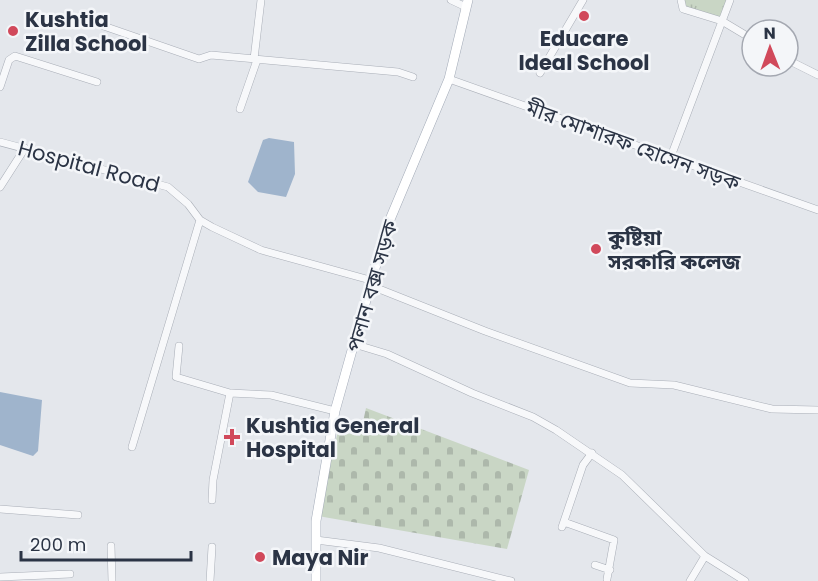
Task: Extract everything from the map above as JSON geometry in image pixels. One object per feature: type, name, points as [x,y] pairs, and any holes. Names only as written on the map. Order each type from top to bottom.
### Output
[{"type":"main road","name":"পলান বক্স সড়ক","points":[[316,581],[316,521],[335,411],[386,229],[449,79],[467,3]]},
{"type":"street","points":[[240,109],[256,59],[261,0]]},
{"type":"street","points":[[451,0],[467,3]]},
{"type":"street","points":[[540,73],[584,0]]},
{"type":"street","points":[[681,0],[683,9],[722,21],[740,32]]},
{"type":"street","points":[[670,159],[730,0]]},
{"type":"street","points":[[92,22],[199,58],[211,55],[398,72],[413,77]]},
{"type":"street","points":[[0,87],[9,60],[15,56],[97,82]]},
{"type":"street","points":[[800,66],[818,75]]},
{"type":"street","name":"মীর মোশারফ হোসেন সড়ক","points":[[449,79],[818,210]]},
{"type":"street","name":"Hospital Road","points":[[0,142],[168,187],[188,204],[200,220],[261,249],[370,283],[485,332],[630,383],[674,385],[772,409],[818,410]]},
{"type":"street","points":[[0,187],[26,148]]},
{"type":"street","points":[[132,447],[200,220]]},
{"type":"street","points":[[354,344],[387,354],[533,417],[592,453],[622,475],[705,556],[745,581]]},
{"type":"street","points":[[179,346],[176,377],[230,393],[271,395],[335,411]]},
{"type":"street","points":[[212,500],[230,393]]},
{"type":"street","points":[[592,453],[583,465],[563,524],[614,540],[607,579]]},
{"type":"street","points":[[0,509],[78,515]]},
{"type":"street","points":[[316,540],[379,548],[511,581]]},
{"type":"street","points":[[111,546],[112,581]]},
{"type":"street","points":[[210,581],[212,547]]},
{"type":"street","points":[[690,581],[705,556]]},
{"type":"street","points":[[595,565],[610,570]]},
{"type":"street","points":[[0,577],[70,574]]},
{"type":"green space","points":[[685,0],[727,0],[719,19],[683,5]]},
{"type":"green space","points":[[366,408],[529,470],[507,549],[318,516],[338,431],[360,436]]},
{"type":"water","points":[[269,138],[294,142],[295,174],[286,197],[258,192],[248,182],[263,140]]},
{"type":"water","points":[[0,392],[42,400],[38,451],[33,456],[0,445]]},
{"type":"place","name":"Educare Ideal School","points":[[584,16]]},
{"type":"place","name":"Kushtia Zilla School","points":[[13,31]]},
{"type":"place","name":"কুষ্টিয়া সরকারি কলেজ","points":[[596,249]]},
{"type":"place","name":"Kushtia General Hospital","points":[[232,437]]},
{"type":"place","name":"Maya Nir","points":[[260,557]]}]
